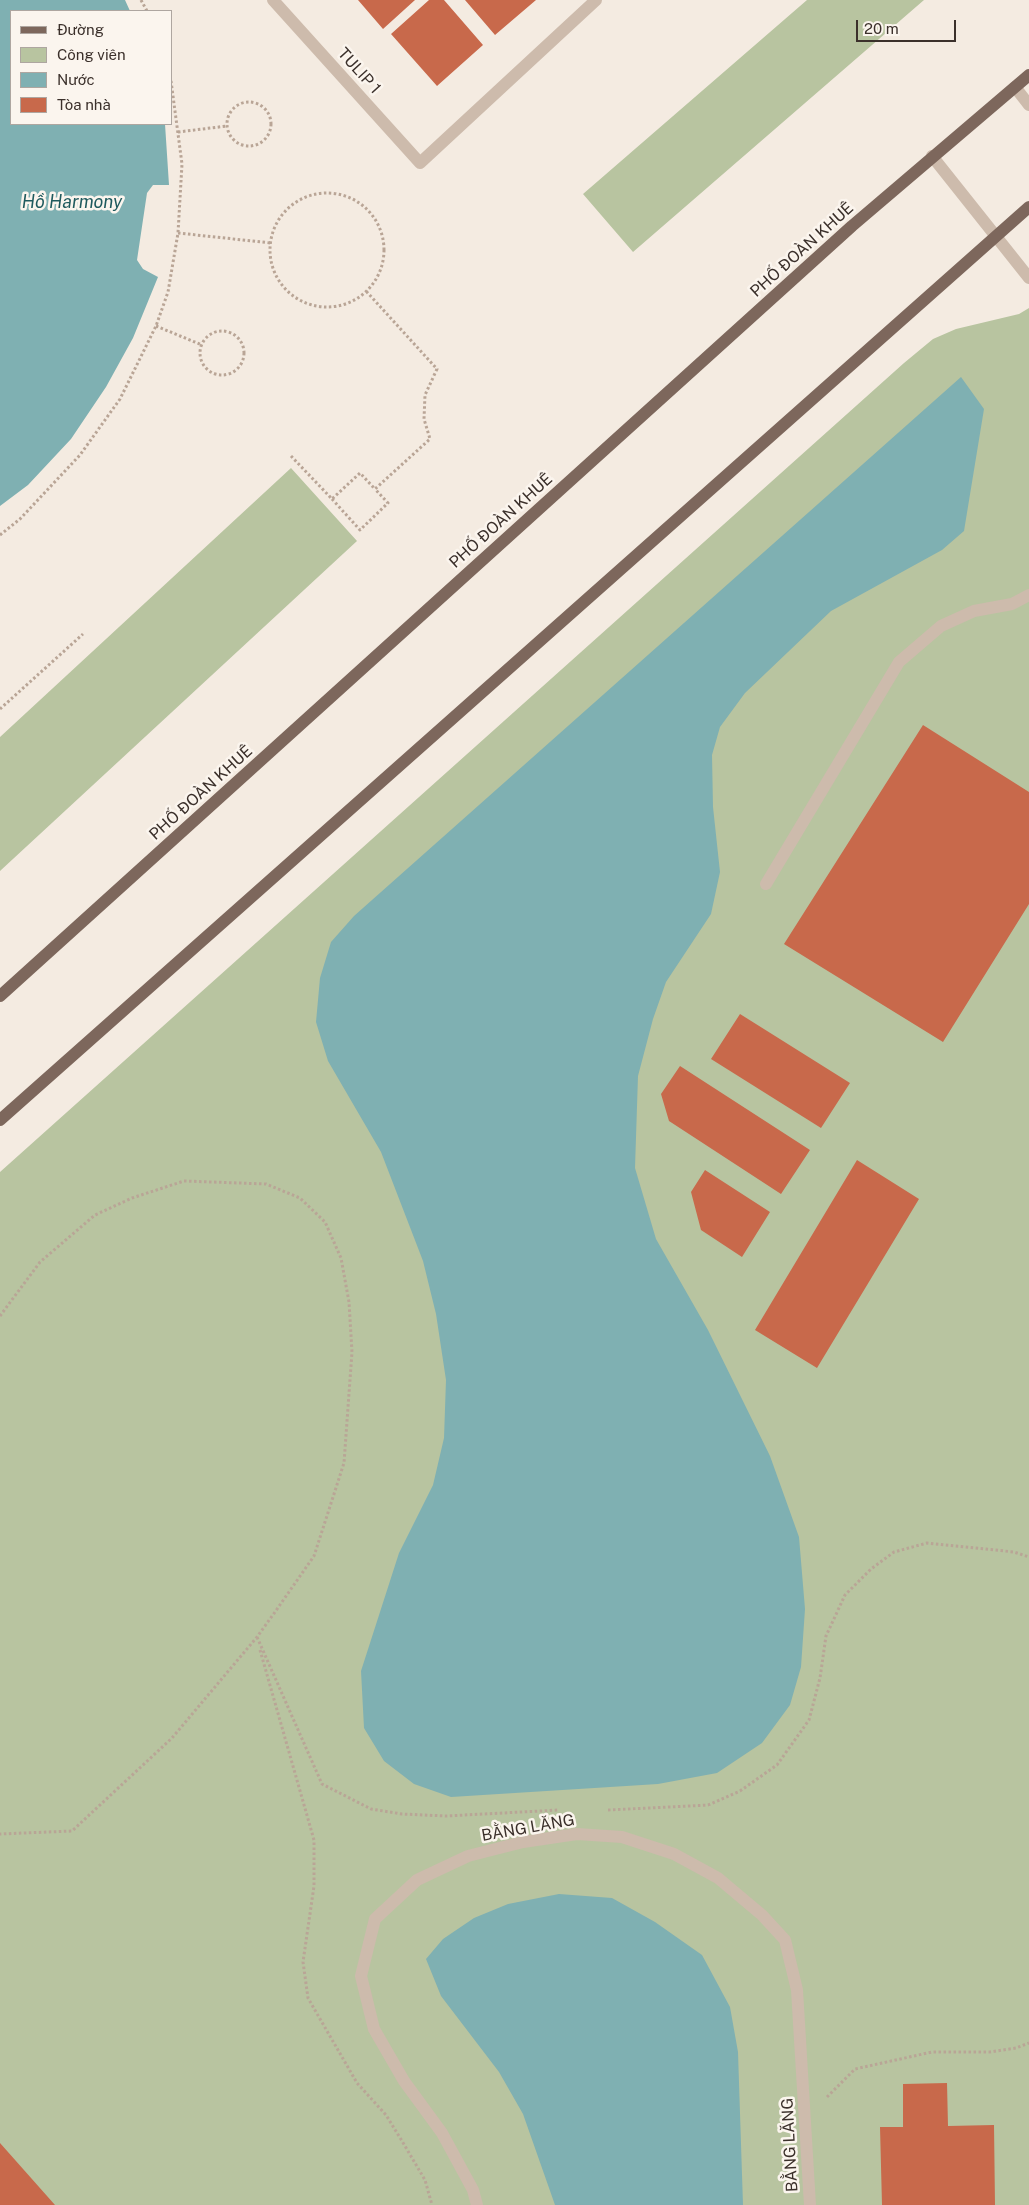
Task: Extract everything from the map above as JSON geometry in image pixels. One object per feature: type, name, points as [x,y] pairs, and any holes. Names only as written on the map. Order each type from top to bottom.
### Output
[{"type":"main road","name":"PHỐ ĐOÀN KHUÊ","points":[[0,996],[838,240],[932,156],[1029,75]]},
{"type":"main road","points":[[0,1120],[1029,207]]},
{"type":"street","name":"TULIP 1","points":[[273,0],[420,163],[596,0]]},
{"type":"street","points":[[1015,87],[1029,105]]},
{"type":"street","points":[[932,156],[1029,278]]},
{"type":"street","points":[[766,884],[899,662],[940,626],[974,611],[1012,604],[1029,595]]},
{"type":"street","name":"BẰNG LĂNG","points":[[477,2205],[473,2190],[442,2133],[404,2081],[374,2029],[361,1976],[375,1919],[417,1880],[468,1856],[523,1842],[576,1834],[622,1837],[674,1854],[718,1878],[762,1915],[785,1940],[797,1990],[810,2205]]},
{"type":"path","points":[[0,535],[20,519],[80,455],[120,399],[156,326],[168,292],[178,233],[182,164],[172,88]]},
{"type":"path","points":[[250,102],[263,108],[270,120],[271,127],[265,140],[252,146],[245,146],[233,139],[227,126],[231,112],[236,107],[250,102]]},
{"type":"path","points":[[178,132],[227,126]]},
{"type":"path","points":[[327,193],[345,196],[362,205],[374,218],[382,235],[383,254],[379,273],[366,291],[353,301],[334,307],[315,306],[298,299],[283,286],[274,270],[270,252],[271,243],[272,234],[280,217],[293,204],[310,195],[327,193]]},
{"type":"path","points":[[178,233],[271,243]]},
{"type":"path","points":[[366,291],[437,369],[425,395],[424,419],[430,439],[375,489]]},
{"type":"path","points":[[156,326],[202,345]]},
{"type":"path","points":[[216,332],[230,332],[241,341],[244,355],[242,362],[233,372],[226,374],[212,372],[202,361],[202,345],[209,335],[216,332]]},
{"type":"path","points":[[291,456],[360,530],[388,503],[360,473],[332,499]]},
{"type":"path","points":[[0,709],[83,634]]},
{"type":"path","points":[[0,1316],[40,1262],[95,1215],[132,1198],[184,1181],[266,1184],[300,1198],[325,1222],[341,1258],[349,1302],[352,1352],[344,1463],[314,1556],[256,1637],[172,1738],[72,1831],[0,1834]]},
{"type":"path","points":[[601,1810],[708,1805],[740,1791],[777,1764],[809,1720],[820,1678],[826,1636],[845,1594],[871,1569],[894,1552],[927,1544],[1014,1552],[1029,1558]]},
{"type":"path","points":[[256,1637],[322,1784],[371,1809],[402,1814],[446,1816],[566,1810]]},
{"type":"path","points":[[256,1637],[314,1840],[314,1886],[303,1962],[308,1998],[357,2083],[386,2115],[402,2141],[425,2180],[432,2205]]},
{"type":"path","points":[[822,2101],[855,2069],[932,2052],[990,2052],[1016,2048],[1029,2043]]},
{"type":"green space","points":[[807,0],[924,0],[633,252],[583,194]]},
{"type":"green space","points":[[1029,308],[1029,2205],[0,2205],[0,1172],[904,363],[933,339],[956,329],[1019,314]]},
{"type":"green space","points":[[291,468],[357,541],[0,871],[0,737]]},
{"type":"water","name":"Hồ Harmony","points":[[0,0],[125,0],[130,10],[10,10],[10,125],[165,125],[169,185],[153,185],[147,193],[137,260],[143,269],[158,277],[133,338],[106,387],[71,439],[28,485],[0,506]]},
{"type":"water","points":[[961,377],[984,409],[964,531],[942,550],[831,611],[745,693],[720,727],[712,755],[713,807],[720,872],[711,914],[666,982],[653,1019],[638,1076],[635,1168],[656,1239],[708,1330],[770,1456],[799,1537],[805,1609],[801,1667],[790,1705],[762,1743],[717,1773],[658,1784],[451,1797],[414,1784],[384,1761],[364,1728],[361,1671],[399,1553],[433,1485],[444,1438],[446,1380],[436,1314],[423,1261],[381,1152],[328,1061],[316,1022],[320,978],[331,942],[354,916]]},
{"type":"water","points":[[559,1894],[612,1898],[655,1922],[702,1955],[730,2007],[738,2052],[743,2205],[555,2205],[523,2114],[499,2072],[441,1996],[426,1959],[443,1939],[474,1918],[508,1904]]},
{"type":"building","points":[[358,0],[415,0],[383,29]]},
{"type":"building","points":[[429,0],[444,0],[483,45],[437,86],[391,34]]},
{"type":"building","points":[[465,0],[536,0],[495,35]]},
{"type":"building","points":[[923,725],[1029,792],[1029,904],[943,1042],[784,944]]},
{"type":"building","points":[[740,1014],[850,1083],[821,1128],[711,1059]]},
{"type":"building","points":[[680,1066],[810,1150],[781,1194],[669,1121],[661,1094]]},
{"type":"building","points":[[857,1160],[919,1199],[817,1368],[755,1330]]},
{"type":"building","points":[[705,1170],[770,1212],[742,1257],[701,1230],[691,1192]]},
{"type":"building","points":[[947,2083],[948,2126],[994,2125],[995,2205],[882,2205],[880,2127],[903,2127],[903,2084]]},
{"type":"building","points":[[0,2143],[55,2205],[0,2205]]}]
